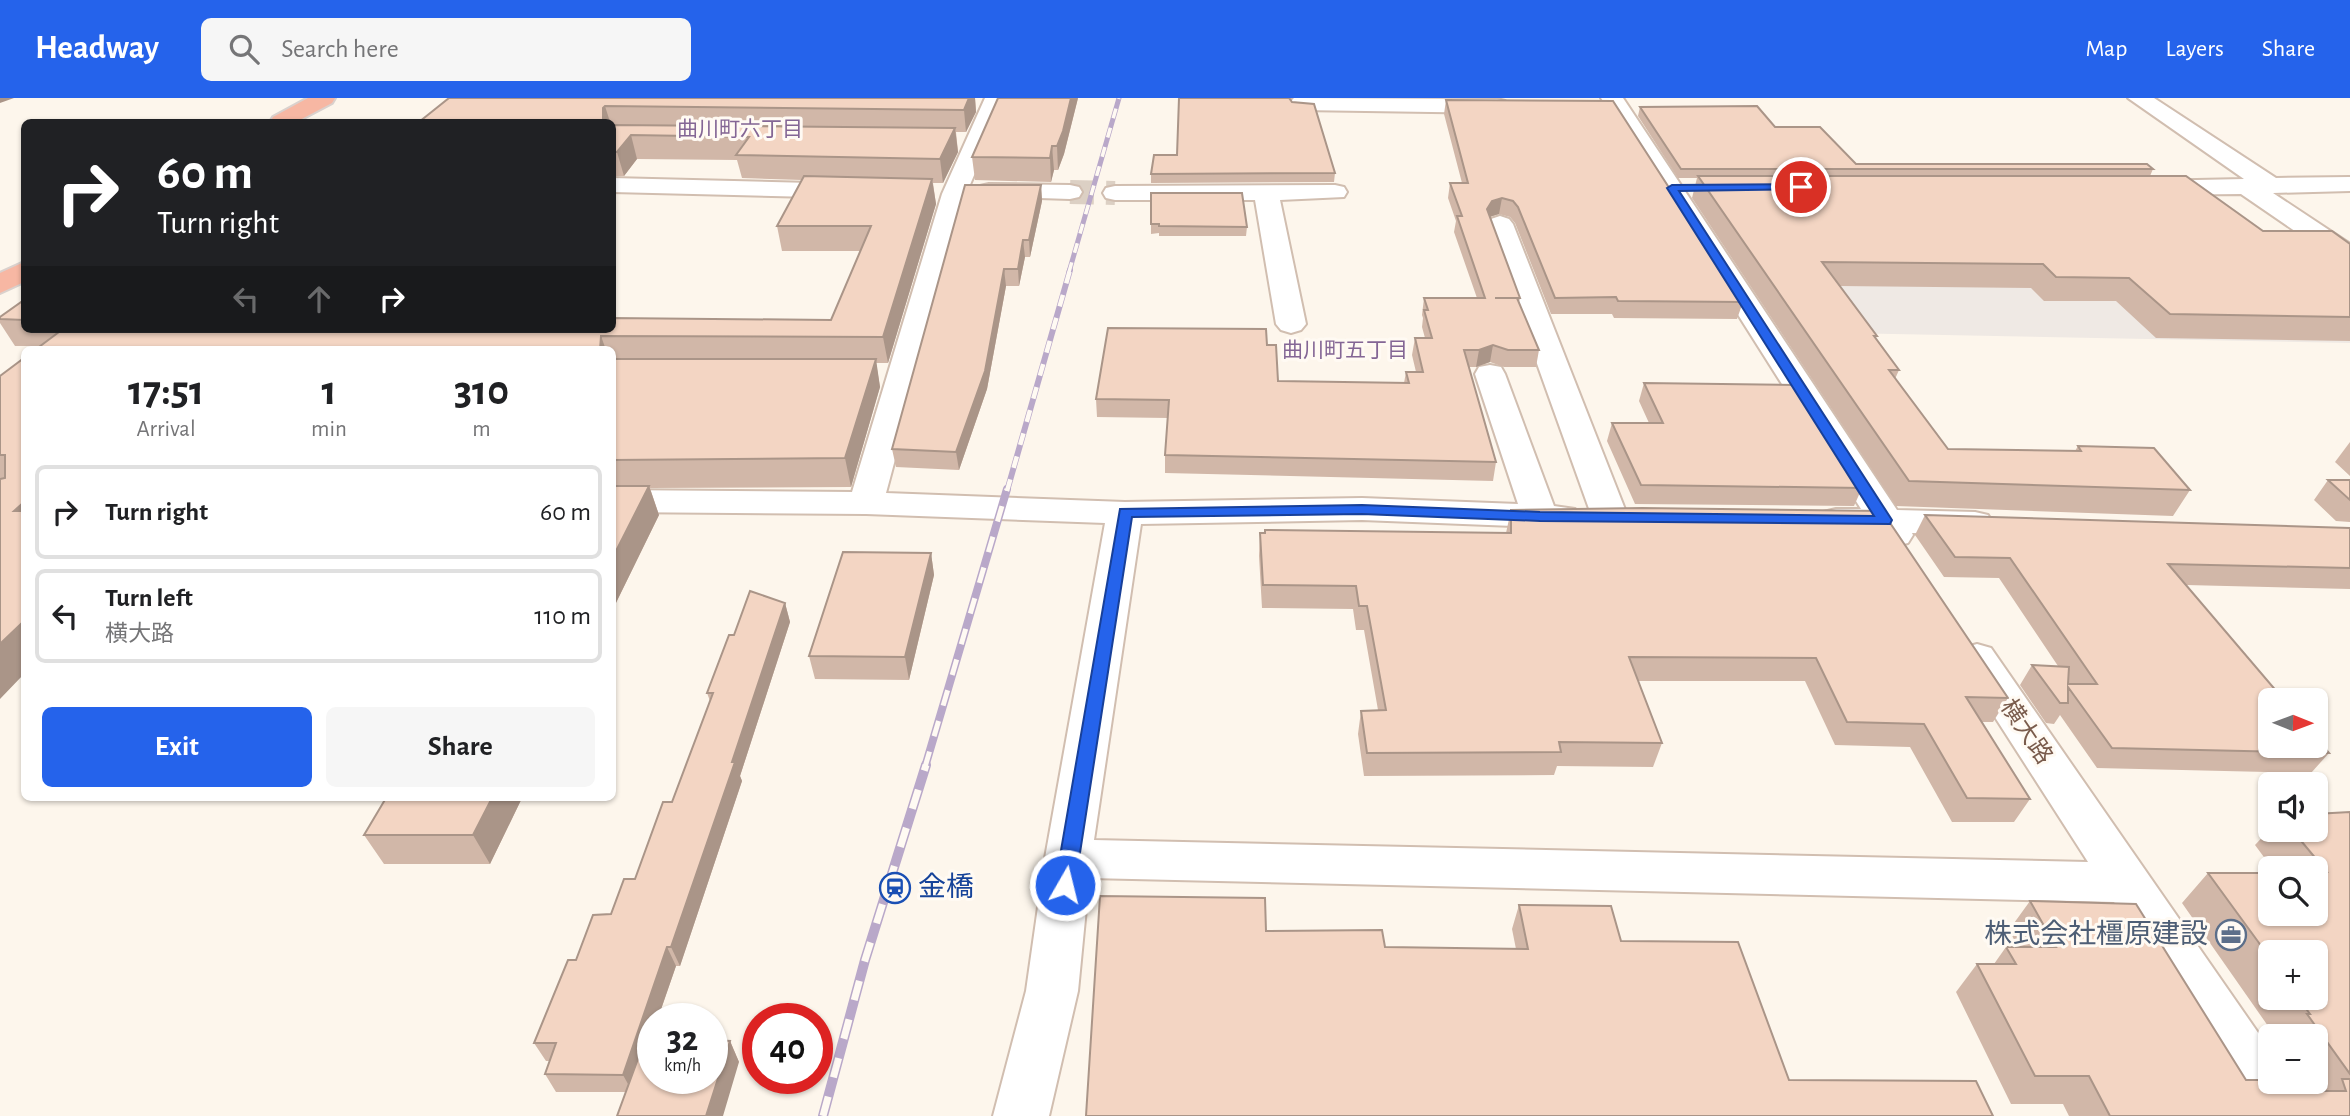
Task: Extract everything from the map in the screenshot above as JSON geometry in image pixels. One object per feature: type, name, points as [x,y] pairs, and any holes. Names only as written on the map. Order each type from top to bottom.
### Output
[{"type":"highway","points":[[286,119],[324,98]]},
{"type":"highway","points":[[0,285],[21,272]]},
{"type":"street","points":[[2139,98],[2350,256]]},
{"type":"street","points":[[866,503],[889,375],[946,192],[964,142],[985,101]]},
{"type":"street","points":[[1300,103],[1521,106]]},
{"type":"street","points":[[1590,107],[1615,103],[1685,188],[1884,520],[1915,566]]},
{"type":"street","points":[[2127,188],[2350,184]]},
{"type":"street","points":[[616,185],[872,192]]},
{"type":"street","points":[[946,192],[1070,192]]},
{"type":"street","points":[[1266,192],[1291,324]]},
{"type":"street","points":[[1115,193],[1335,192]]},
{"type":"street","points":[[616,501],[866,503],[1125,513],[1362,509],[1624,518],[1500,224]]},
{"type":"street","points":[[1490,374],[1540,516]]},
{"type":"street","points":[[1021,1116],[1052,991],[1068,858],[1125,513]]},
{"type":"street","points":[[1802,519],[2010,524]]},
{"type":"street","name":"横大路","points":[[1953,622],[2283,1116]]},
{"type":"street","points":[[1068,858],[2127,883]]},
{"type":"shaded area","points":[[1733,246],[2350,269],[2350,343],[1790,332]]},
{"type":"building","points":[[449,98],[969,98],[964,110],[605,106],[603,119],[423,119]]},
{"type":"building","points":[[998,98],[1071,98],[1063,131],[1057,146],[1052,146],[1050,158],[972,157]]},
{"type":"building","points":[[1179,98],[1289,98],[1292,102],[1314,104],[1335,173],[1151,174],[1154,155],[1177,155]]},
{"type":"building","points":[[1446,100],[1613,101],[1743,302],[1618,301],[1616,297],[1555,298],[1518,207],[1513,201],[1502,198],[1492,201],[1487,209],[1520,298],[1517,298],[1539,350],[1508,350],[1493,345],[1479,350],[1464,350],[1496,462],[1165,455],[1169,400],[1096,399],[1108,328],[1266,329],[1267,345],[1276,345],[1278,381],[1409,383],[1406,372],[1423,372],[1415,338],[1432,338],[1424,310],[1428,310],[1424,298],[1485,298],[1457,216],[1462,216],[1450,183],[1468,183]]},
{"type":"building","points":[[1757,106],[1775,127],[1820,127],[1856,164],[2147,164],[2153,169],[1681,169],[1640,107]]},
{"type":"building","points":[[616,125],[955,128],[940,159],[736,155],[749,137],[631,135],[617,152]]},
{"type":"building","points":[[804,176],[932,179],[883,337],[601,336],[600,346],[40,346],[58,333],[616,333],[616,318],[831,320],[871,226],[777,226]]},
{"type":"building","points":[[1698,176],[2186,176],[2263,231],[2332,231],[2350,244],[2350,317],[2170,314],[2129,278],[2056,277],[2043,264],[1822,262],[1899,370],[1889,370],[1948,449],[2081,451],[2078,446],[2154,448],[2190,490],[1909,481]]},
{"type":"building","points":[[965,185],[1041,185],[1029,240],[1023,240],[1018,269],[1004,269],[985,371],[956,452],[892,449]]},
{"type":"building","points":[[1151,193],[1242,193],[1247,227],[1151,224]]},
{"type":"building","points":[[21,302],[21,320],[0,317]]},
{"type":"building","points":[[616,359],[876,359],[845,458],[616,460]]},
{"type":"building","points":[[21,360],[21,505],[14,511],[21,511],[21,624],[0,644],[0,479],[5,478],[5,455],[0,455],[0,376]]},
{"type":"building","points":[[1644,383],[1796,385],[1862,488],[1641,485],[1612,423],[1663,423]]},
{"type":"building","points":[[2328,480],[2350,480],[2350,500]]},
{"type":"building","points":[[616,486],[649,486],[616,551]]},
{"type":"building","points":[[1642,508],[1882,511],[2008,698],[1966,697],[2030,799],[1967,798],[1924,724],[1847,722],[1816,658],[1629,657],[1662,743],[1559,742],[1561,752],[1367,753],[1361,711],[1386,710],[1367,606],[1359,606],[1356,586],[1263,585],[1260,533],[1265,533],[1265,530],[1511,533],[1511,510]]},
{"type":"building","points":[[1925,515],[2350,528],[2350,568],[2168,564],[2274,688],[2258,688],[2258,751],[2112,748],[2068,687],[2068,703],[2060,703],[2032,665],[2069,667],[2068,684],[2097,684],[2010,558],[1955,557]]},
{"type":"building","points":[[843,552],[931,553],[905,657],[809,656]]},
{"type":"building","points":[[750,591],[785,603],[732,762],[735,762],[671,947],[667,947],[648,1003],[637,1003],[637,1034],[623,1075],[545,1074],[556,1043],[534,1043],[568,960],[576,960],[593,915],[611,914],[624,879],[635,879],[663,802],[672,802],[713,693],[707,693],[729,635],[734,635]]},
{"type":"building","points":[[384,801],[490,801],[473,835],[364,835]]},
{"type":"building","points":[[2350,812],[2350,1074],[2328,1043],[2328,1024],[2314,1024],[2307,1014],[2310,1014],[2307,1010],[2328,1010],[2328,940],[2258,942],[2208,873],[2258,873],[2258,926],[2328,926],[2328,856],[2314,856],[2302,842],[2328,842],[2328,813]]},
{"type":"building","points":[[1100,896],[1265,898],[1266,931],[1382,930],[1385,947],[1528,949],[1519,905],[1611,906],[1621,941],[1738,942],[1789,1080],[1976,1081],[1993,1116],[1086,1116]]},
{"type":"building","points":[[2030,901],[2136,904],[2246,1080],[2258,1080],[2258,1094],[2328,1094],[2328,1091],[2346,1091],[2342,1079],[2350,1079],[2350,1116],[2110,1116],[2089,1076],[2035,1076],[1977,964],[2016,964],[2006,947],[2056,947]]},
{"type":"building","points":[[637,1062],[637,1094],[713,1094],[706,1116],[617,1116]]},
{"type":"tunnel","points":[[1070,192],[1115,193]]},
{"type":"railway","points":[[1069,272],[1119,98]]},
{"type":"railway","points":[[1007,491],[1070,270]]},
{"type":"railway","points":[[925,767],[1007,489]]},
{"type":"railway","points":[[823,1116],[865,960],[926,765]]},
{"type":"place","name":"金橋","points":[[895,888]]},
{"type":"place","name":"株式会社橿原建設","points":[[2231,935]]},
{"type":"district","name":"曲川町六丁目","points":[[740,129]]},
{"type":"district","name":"曲川町五丁目","points":[[1345,350]]},
{"type":"route","points":[[1065,885],[1125,513],[1362,509],[1540,516],[1884,520],[1672,188],[1801,187]]}]
